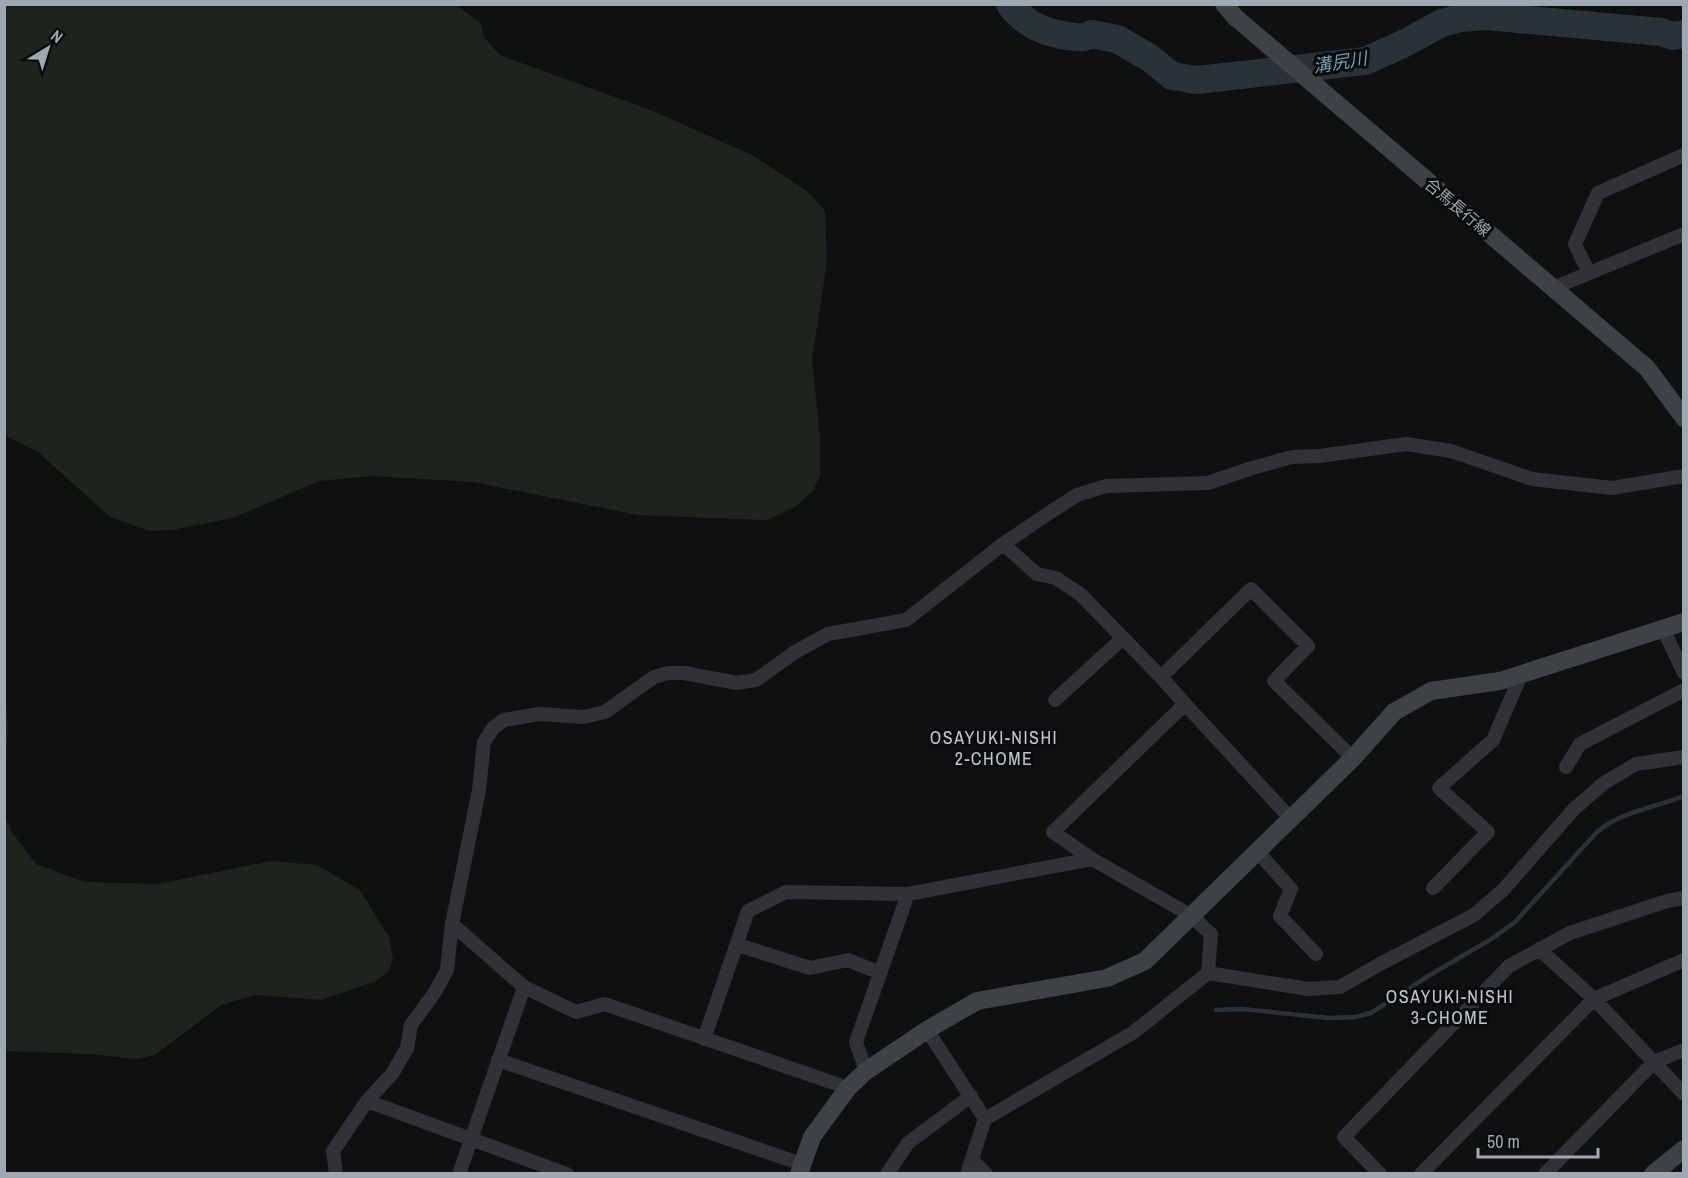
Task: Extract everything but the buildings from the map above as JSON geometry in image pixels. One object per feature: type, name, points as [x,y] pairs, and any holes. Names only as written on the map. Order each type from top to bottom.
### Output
[{"type":"street","name":"合馬長行線","points":[[1224,4],[1235,17],[1647,368],[1683,418]]},
{"type":"street","points":[[1589,273],[1575,244],[1598,193],[1683,155]]},
{"type":"street","points":[[1553,288],[1683,234]]},
{"type":"street","points":[[336,1173],[333,1151],[367,1101],[392,1074],[407,1048],[411,1025],[435,992],[447,970],[452,924],[479,790],[484,742],[492,728],[504,720],[539,714],[584,717],[605,712],[654,677],[668,673],[684,673],[737,683],[756,680],[795,652],[828,634],[906,620],[1003,544],[1077,495],[1106,486],[1208,483],[1292,457],[1320,456],[1406,444],[1451,451],[1543,481],[1612,488],[1683,476]]},
{"type":"street","points":[[1003,544],[1036,574],[1056,578],[1080,594],[1161,677],[1291,819]]},
{"type":"street","points":[[1161,677],[1251,589],[1308,646],[1274,681],[1353,758]]},
{"type":"street","points":[[498,1060],[800,1169],[812,1137],[848,1088],[866,1071],[927,1030],[977,1001],[1107,978],[1145,961],[1353,758],[1394,712],[1431,691],[1500,681],[1683,622]]},
{"type":"street","points":[[1663,629],[1683,674]]},
{"type":"street","points":[[1055,700],[1123,639]]},
{"type":"street","points":[[1433,888],[1488,832],[1439,788],[1493,740],[1521,675]]},
{"type":"street","points":[[1566,767],[1580,744],[1683,690]]},
{"type":"street","points":[[1185,704],[1053,832],[1092,859],[1190,915],[1210,934],[1208,973]]},
{"type":"street","points":[[986,1173],[969,1167],[985,1119],[1134,1032],[1208,973],[1308,989],[1340,987],[1474,915],[1503,890],[1574,809],[1604,783],[1636,764],[1683,757]]},
{"type":"street","points":[[1257,851],[1291,890],[1280,916],[1316,954]]},
{"type":"street","points":[[704,1040],[748,911],[786,892],[908,894],[1092,859]]},
{"type":"street","points":[[866,1071],[856,1042],[908,894]]},
{"type":"street","points":[[1380,1173],[1344,1137],[1509,966],[1570,933],[1667,901],[1683,898]]},
{"type":"street","points":[[452,924],[524,987],[576,1012],[604,1004],[848,1088]]},
{"type":"street","points":[[738,945],[810,968],[848,960],[880,973]]},
{"type":"street","points":[[1539,949],[1594,999],[1683,1094]]},
{"type":"street","points":[[1421,1173],[1594,999],[1683,960]]},
{"type":"street","points":[[459,1173],[524,987]]},
{"type":"street","points":[[927,1030],[985,1119]]},
{"type":"street","points":[[1545,1173],[1654,1062],[1683,1050]]},
{"type":"street","points":[[887,1173],[908,1143],[970,1096]]},
{"type":"street","points":[[367,1101],[567,1173]]},
{"type":"street","points":[[1653,1173],[1683,1149]]},
{"type":"shaded area","points":[[4,5],[456,5],[481,23],[484,37],[500,55],[653,111],[752,155],[807,191],[825,211],[827,262],[812,360],[820,437],[820,476],[813,491],[795,507],[767,520],[638,515],[473,482],[371,476],[319,481],[233,518],[172,530],[149,531],[110,517],[38,452],[5,435]]},
{"type":"shaded area","points":[[5,690],[8,723],[5,782]]},
{"type":"shaded area","points":[[4,816],[12,832],[36,864],[85,882],[157,884],[271,861],[317,865],[360,890],[389,937],[393,959],[388,972],[374,982],[321,1000],[256,995],[221,1005],[155,1055],[137,1059],[89,1054],[5,1051]]},
{"type":"waterway","name":"溝尻川","points":[[1010,4],[1029,23],[1043,30],[1068,36],[1084,37],[1092,34],[1117,39],[1150,58],[1172,76],[1197,80],[1365,61],[1442,23],[1460,18],[1486,16],[1661,32],[1673,36],[1684,34]]},
{"type":"waterway","points":[[1216,1010],[1242,1009],[1329,1018],[1355,1017],[1371,1013],[1515,922],[1597,832],[1607,825],[1617,819],[1684,796]]},
{"type":"district","name":"OSAYUKI-NISHI 2-CHOME","points":[[994,747]]},
{"type":"district","name":"OSAYUKI-NISHI 3-CHOME","points":[[1450,1006]]}]
